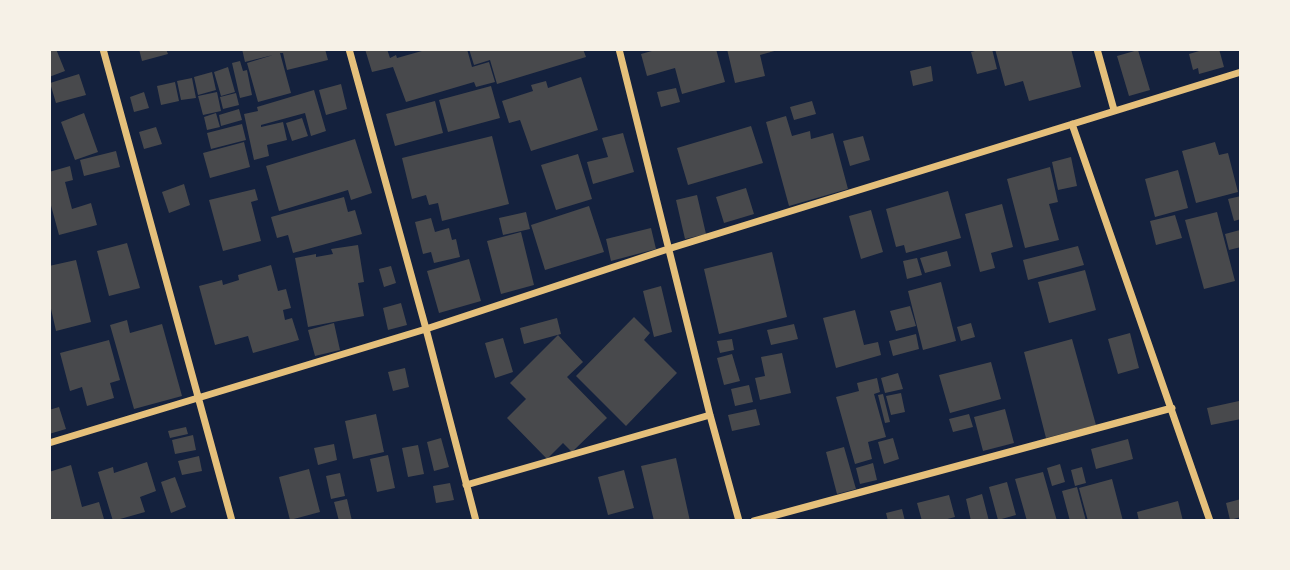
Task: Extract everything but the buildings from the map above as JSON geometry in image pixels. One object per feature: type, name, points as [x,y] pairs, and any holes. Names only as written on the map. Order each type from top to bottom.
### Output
[{"type":"street","points":[[103,49],[232,521]]},
{"type":"street","points":[[349,49],[476,521]]},
{"type":"street","points":[[619,49],[739,521]]},
{"type":"street","points":[[1097,49],[1114,110]]},
{"type":"street","points":[[49,443],[426,328],[668,249],[1241,72]]},
{"type":"street","points":[[1072,124],[1210,521]]},
{"type":"street","points":[[754,521],[1172,408]]},
{"type":"street","points":[[466,485],[710,415]]}]
